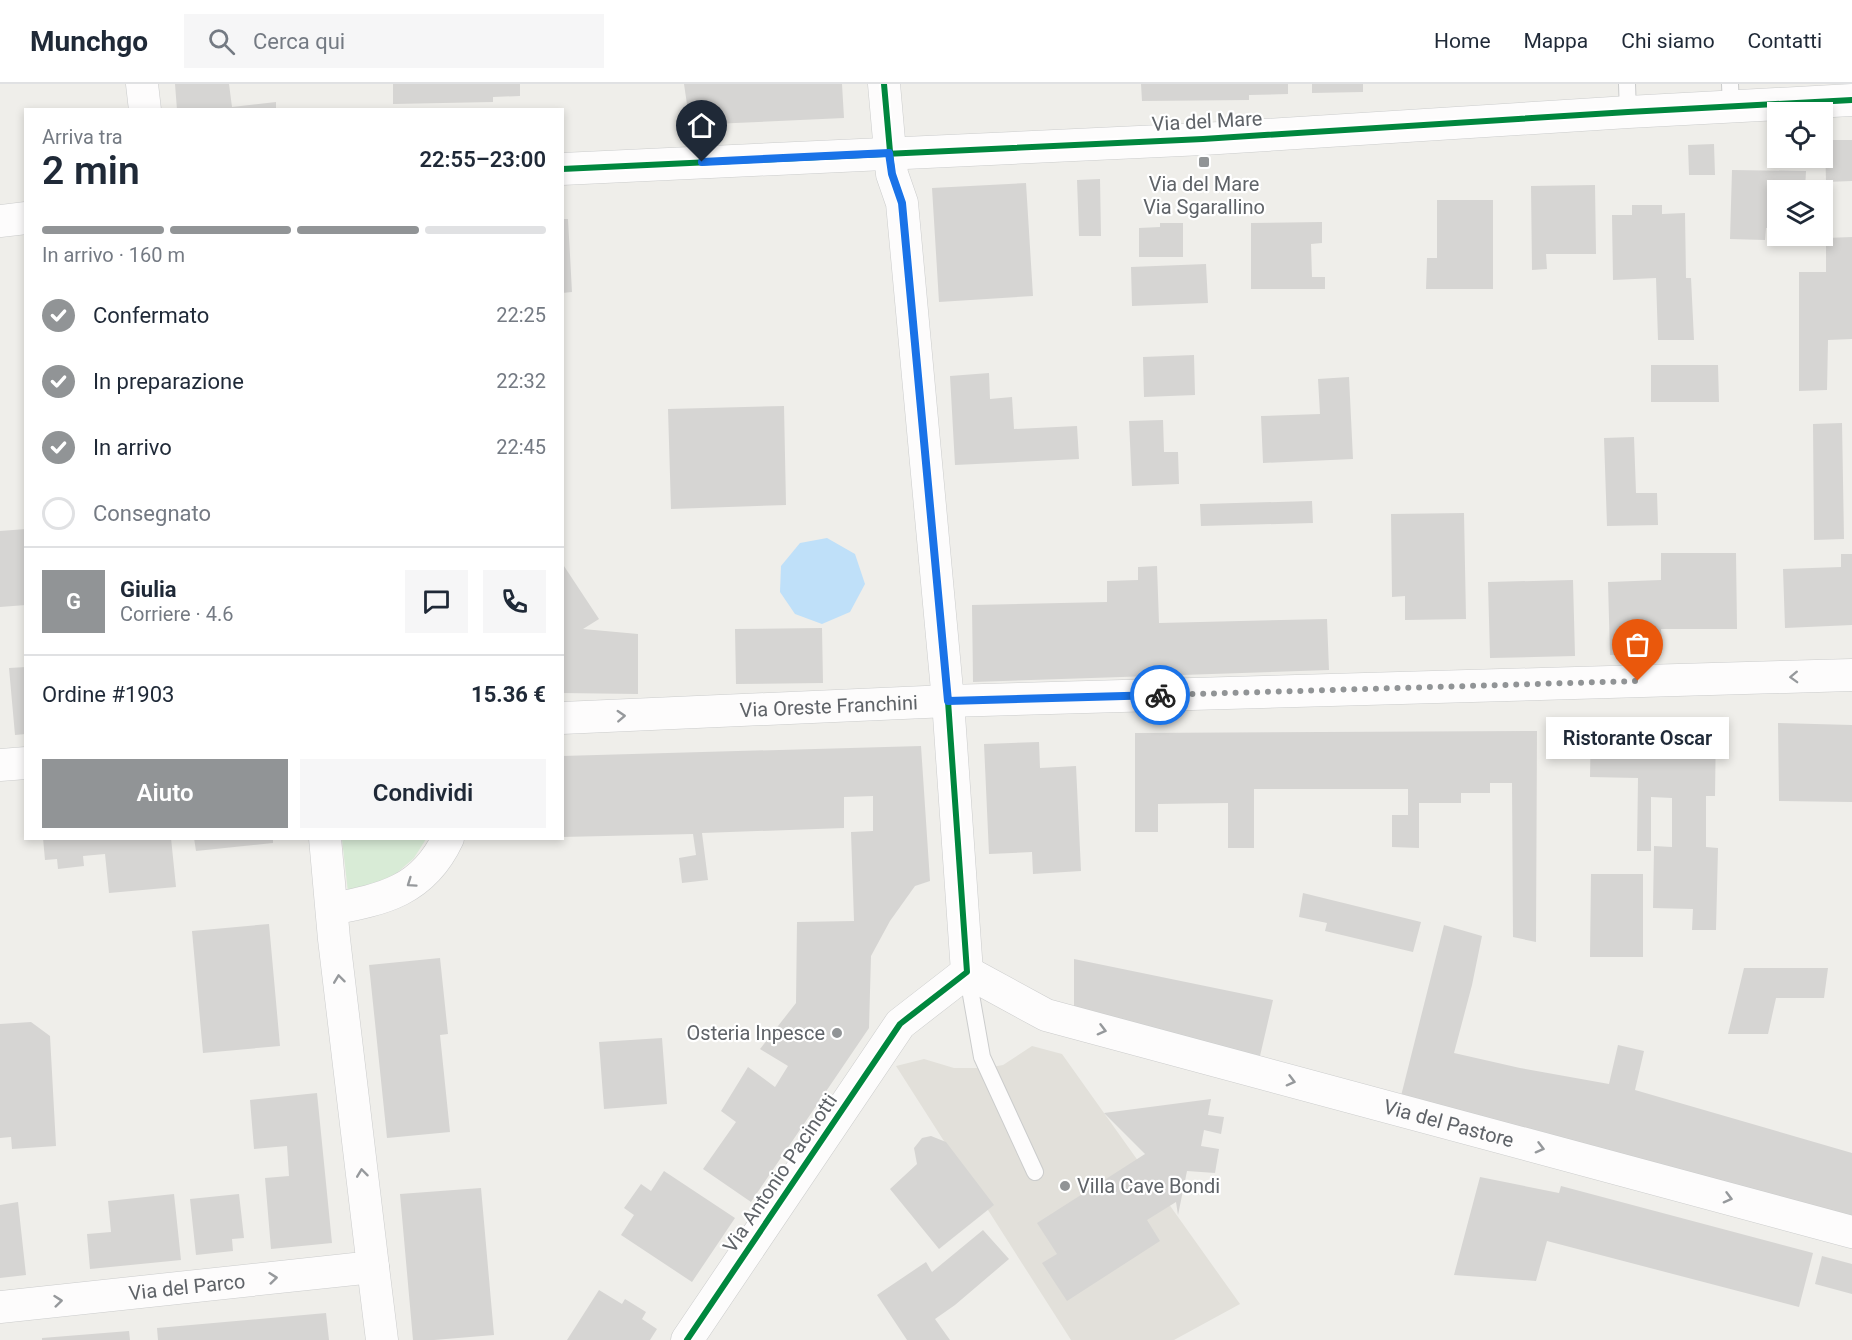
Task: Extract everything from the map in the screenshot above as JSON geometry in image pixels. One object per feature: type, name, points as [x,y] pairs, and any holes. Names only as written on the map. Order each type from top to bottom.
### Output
[{"type":"street","points":[[142,84],[145,108]]},
{"type":"street","points":[[884,84],[892,174],[902,203],[948,701],[967,972]]},
{"type":"street","name":"Via del Mare","points":[[564,169],[1203,139],[1627,98],[1731,95],[1852,100]]},
{"type":"street","points":[[0,221],[24,218]]},
{"type":"street","name":"Via Oreste Franchini","points":[[564,718],[948,701],[1852,675]]},
{"type":"street","points":[[0,765],[24,763]]},
{"type":"street","points":[[325,840],[382,1340]]},
{"type":"street","points":[[332,909],[372,901],[410,885],[434,861],[447,840]]},
{"type":"street","name":"Via del Pastore","points":[[967,972],[1046,1015],[1852,1232]]},
{"type":"street","name":"Via Antonio Pacinotti","points":[[687,1340],[900,1024],[967,972]]},
{"type":"street","name":"Via del Parco","points":[[0,1307],[373,1267]]},
{"type":"lane","points":[[967,972],[982,1057],[1035,1172]]},
{"type":"shaded area","name":"Villa Cave Bondi","points":[[1032,1046],[1062,1054],[1240,1304],[1174,1340],[1071,1340],[896,1066],[924,1059],[954,1068],[986,1068],[1003,1065]]},
{"type":"green space","points":[[342,840],[425,840],[414,858],[391,878],[348,892]]},
{"type":"water","points":[[827,538],[855,554],[865,584],[850,612],[822,624],[795,614],[780,592],[781,566],[800,543]]},
{"type":"building","points":[[175,84],[229,84],[232,107],[276,102],[276,108],[177,108]]},
{"type":"building","points":[[393,84],[520,84],[520,96],[493,97],[493,102],[393,104]]},
{"type":"building","points":[[684,84],[842,84],[844,118],[690,125]]},
{"type":"building","points":[[1141,84],[1288,84],[1288,94],[1249,95],[1249,100],[1142,101]]},
{"type":"building","points":[[1312,84],[1363,84],[1363,92],[1312,93]]},
{"type":"building","points":[[1833,140],[1852,140],[1852,181],[1826,180],[1826,168],[1833,168]]},
{"type":"building","points":[[1714,144],[1715,175],[1689,175],[1688,145]]},
{"type":"building","points":[[1732,170],[1806,171],[1806,180],[1767,180],[1765,240],[1730,239]]},
{"type":"building","points":[[1100,179],[1101,236],[1079,236],[1077,180]]},
{"type":"building","points":[[1026,183],[1033,296],[939,302],[932,188]]},
{"type":"building","points":[[1595,185],[1596,254],[1546,254],[1547,269],[1532,270],[1531,186]]},
{"type":"building","points":[[1437,200],[1493,200],[1493,289],[1426,289],[1427,258],[1437,258]]},
{"type":"building","points":[[1632,205],[1662,205],[1662,214],[1685,213],[1686,278],[1691,278],[1694,340],[1658,340],[1656,278],[1613,280],[1612,215],[1632,215]]},
{"type":"building","points":[[564,219],[568,219],[572,292],[564,293]]},
{"type":"building","points":[[1322,222],[1322,243],[1311,244],[1312,277],[1325,277],[1325,289],[1251,289],[1251,223]]},
{"type":"building","points":[[1160,223],[1183,223],[1183,257],[1139,257],[1139,228],[1160,227]]},
{"type":"building","points":[[1852,237],[1852,339],[1828,340],[1827,390],[1799,391],[1799,272],[1826,272],[1826,246],[1833,246],[1833,238]]},
{"type":"building","points":[[1206,264],[1208,303],[1132,306],[1131,267]]},
{"type":"building","points":[[1194,355],[1195,395],[1144,397],[1143,357]]},
{"type":"building","points":[[1651,365],[1718,365],[1719,402],[1651,402]]},
{"type":"building","points":[[989,373],[990,399],[1012,397],[1014,429],[1077,426],[1079,459],[955,465],[950,376]]},
{"type":"building","points":[[1349,377],[1353,459],[1263,463],[1261,416],[1320,414],[1318,379]]},
{"type":"building","points":[[784,406],[786,505],[671,509],[668,409]]},
{"type":"building","points":[[1163,420],[1164,452],[1178,452],[1179,484],[1132,486],[1129,421]]},
{"type":"building","points":[[1842,423],[1844,539],[1814,540],[1813,424]]},
{"type":"building","points":[[1634,437],[1636,493],[1657,493],[1658,525],[1607,526],[1604,438]]},
{"type":"building","points":[[1312,501],[1313,523],[1201,526],[1200,504]]},
{"type":"building","points":[[1464,513],[1466,619],[1405,620],[1405,596],[1392,597],[1391,514]]},
{"type":"building","points":[[24,529],[24,605],[0,607],[0,531]]},
{"type":"building","points":[[1661,553],[1736,553],[1737,629],[1661,629],[1662,653],[1610,655],[1608,582],[1661,580]]},
{"type":"building","points":[[1841,554],[1852,554],[1852,625],[1785,628],[1783,569],[1841,567]]},
{"type":"building","points":[[564,566],[599,619],[583,629],[638,634],[638,694],[564,693]]},
{"type":"building","points":[[1157,566],[1159,623],[1327,619],[1329,670],[973,682],[972,605],[1107,602],[1107,581],[1138,580],[1138,567]]},
{"type":"building","points":[[1573,580],[1575,656],[1490,658],[1488,582]]},
{"type":"building","points":[[822,628],[823,683],[736,684],[735,629]]},
{"type":"building","points":[[24,667],[24,734],[15,735],[9,668]]},
{"type":"building","points":[[1591,722],[1716,725],[1715,796],[1706,796],[1706,847],[1718,848],[1716,930],[1692,930],[1693,909],[1653,908],[1654,846],[1672,847],[1672,798],[1651,797],[1651,851],[1637,851],[1638,778],[1590,777]]},
{"type":"building","points":[[1778,723],[1852,725],[1852,802],[1779,801]]},
{"type":"building","points":[[1537,731],[1536,942],[1513,937],[1512,783],[1490,783],[1490,793],[1461,793],[1461,803],[1419,803],[1419,848],[1392,847],[1392,815],[1408,815],[1408,789],[1254,789],[1254,848],[1228,848],[1228,803],[1158,804],[1158,832],[1135,832],[1135,733]]},
{"type":"building","points":[[1039,742],[1040,768],[1076,766],[1081,871],[1033,874],[1032,852],[989,854],[984,744]]},
{"type":"building","points":[[921,746],[930,881],[915,886],[890,921],[871,956],[869,1028],[751,1202],[703,1169],[736,1122],[721,1111],[748,1067],[775,1087],[788,1066],[760,1049],[796,1003],[797,922],[854,921],[851,832],[873,831],[873,796],[844,797],[844,828],[702,833],[708,880],[682,883],[679,858],[696,855],[693,834],[564,837],[564,756]]},
{"type":"building","points":[[43,840],[171,840],[176,887],[109,893],[105,854],[83,856],[84,866],[58,869],[57,859],[45,860]]},
{"type":"building","points":[[194,840],[273,840],[273,843],[196,851]]},
{"type":"building","points":[[1591,874],[1643,874],[1643,957],[1590,957]]},
{"type":"building","points":[[1303,893],[1421,922],[1413,952],[1325,931],[1327,923],[1299,917]]},
{"type":"building","points":[[269,924],[280,1046],[203,1053],[192,931]]},
{"type":"building","points":[[1444,925],[1482,936],[1454,1053],[1609,1084],[1618,1045],[1644,1051],[1635,1090],[1852,1153],[1852,1219],[1401,1096]]},
{"type":"building","points":[[440,958],[448,1034],[440,1035],[450,1132],[387,1138],[369,965]]},
{"type":"building","points":[[1074,959],[1273,1000],[1260,1056],[1074,1010]]},
{"type":"building","points":[[1744,968],[1828,968],[1824,998],[1776,998],[1768,1034],[1728,1034]]},
{"type":"building","points":[[31,1022],[50,1036],[56,1146],[12,1149],[11,1137],[0,1138],[0,1024]]},
{"type":"building","points":[[662,1038],[667,1104],[604,1109],[599,1042]]},
{"type":"building","points":[[317,1093],[332,1243],[271,1249],[265,1178],[289,1176],[287,1146],[254,1149],[250,1100]]},
{"type":"building","points":[[1211,1099],[1208,1115],[1224,1117],[1221,1134],[1204,1130],[1201,1146],[1219,1149],[1215,1173],[1187,1171],[1178,1215],[1176,1202],[1147,1220],[1160,1241],[1067,1301],[1042,1263],[1057,1254],[1037,1223],[1145,1154],[1104,1113]]},
{"type":"building","points":[[931,1136],[946,1142],[994,1205],[939,1249],[890,1189],[917,1164],[914,1148],[922,1138]]},
{"type":"building","points":[[664,1171],[735,1218],[692,1282],[621,1235],[634,1215],[624,1208],[641,1184],[651,1191]]},
{"type":"building","points":[[1480,1177],[1559,1193],[1561,1186],[1813,1253],[1799,1307],[1547,1241],[1536,1281],[1454,1275]]},
{"type":"building","points":[[481,1188],[494,1335],[413,1340],[400,1194]]},
{"type":"building","points":[[174,1194],[181,1260],[90,1269],[87,1234],[111,1232],[108,1201]]},
{"type":"building","points":[[239,1194],[244,1238],[232,1239],[233,1251],[196,1255],[190,1199]]},
{"type":"building","points":[[18,1202],[26,1275],[0,1278],[0,1205]]},
{"type":"building","points":[[983,1230],[1009,1259],[935,1319],[950,1340],[907,1340],[877,1295],[926,1262],[932,1272]]},
{"type":"building","points":[[1822,1256],[1852,1264],[1852,1294],[1815,1284]]},
{"type":"building","points":[[599,1290],[622,1304],[625,1299],[646,1312],[642,1319],[657,1329],[650,1340],[567,1340]]},
{"type":"building","points":[[326,1313],[329,1340],[158,1340],[157,1328]]},
{"type":"building","points":[[129,1331],[130,1340],[42,1340],[42,1338]]},
{"type":"cycle path","points":[[687,1340],[900,1024],[967,972],[948,701],[902,203],[892,174],[884,84]]},
{"type":"cycle path","points":[[564,169],[1203,139],[1852,100]]},
{"type":"way so far","points":[[1160,695],[1638,681]]},
{"type":"place","name":"Via del Mare Via Sgarallino","points":[[1204,162]]},
{"type":"place","name":"Ristorante Oscar","points":[[1638,681]]},
{"type":"place","name":"Osteria Inpesce","points":[[837,1033]]},
{"type":"place","name":"Villa Cave Bondi","points":[[1065,1186]]},
{"type":"route","points":[[702,162],[889,153],[892,174],[902,203],[948,701],[1160,695]]}]
